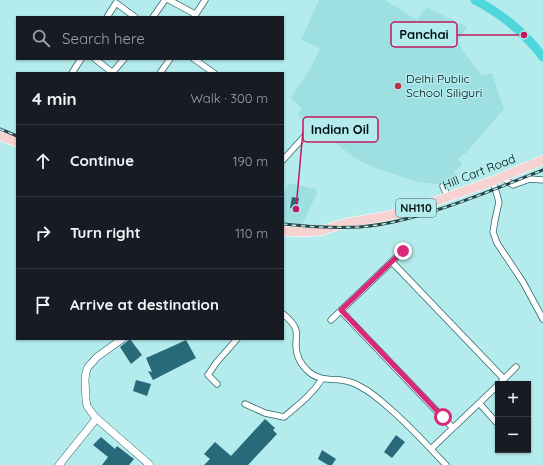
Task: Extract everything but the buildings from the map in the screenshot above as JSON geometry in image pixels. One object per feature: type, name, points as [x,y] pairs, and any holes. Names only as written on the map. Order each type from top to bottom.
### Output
[{"type":"highway","points":[[0,136],[16,142]]},
{"type":"highway","name":"Hill Cart Road","points":[[284,231],[320,231],[346,223],[408,211],[492,181],[543,160]]},
{"type":"street","points":[[154,16],[165,0]]},
{"type":"street","points":[[169,0],[194,16],[205,0]]},
{"type":"street","points":[[108,16],[117,2],[134,16]]},
{"type":"street","points":[[73,72],[79,60]]},
{"type":"street","points":[[96,60],[112,72]]},
{"type":"street","points":[[114,72],[123,60]]},
{"type":"street","points":[[161,72],[169,60]]},
{"type":"street","points":[[195,60],[213,72]]},
{"type":"street","points":[[284,159],[311,129]]},
{"type":"street","points":[[502,177],[513,185],[530,179],[543,180]]},
{"type":"street","points":[[492,181],[499,202],[494,220],[493,232],[497,243],[523,282],[543,319]]},
{"type":"street","points":[[443,186],[448,197]]},
{"type":"street","points":[[331,320],[403,251]]},
{"type":"street","points":[[392,262],[504,379]]},
{"type":"street","points":[[341,310],[453,428]]},
{"type":"street","points":[[284,315],[291,320],[294,326],[296,331],[297,354],[299,360],[309,372],[322,379],[343,380],[368,390],[394,412],[446,465]]},
{"type":"street","points":[[121,340],[97,357],[86,372],[85,390],[87,406],[96,419],[150,465]]},
{"type":"street","points":[[218,384],[208,375],[216,363],[236,340]]},
{"type":"street","points":[[502,381],[516,367]]},
{"type":"street","points":[[245,404],[265,413],[284,417],[307,398],[322,379]]},
{"type":"street","points":[[431,449],[495,387]]},
{"type":"street","points":[[479,403],[495,421]]},
{"type":"street","points":[[59,465],[96,419]]},
{"type":"shaded area","name":"Delhi Public School Siliguri","points":[[319,0],[385,0],[417,20],[426,7],[467,27],[457,42],[481,75],[492,73],[504,109],[466,153],[458,158],[462,166],[454,171],[457,178],[441,187],[439,184],[418,182],[378,169],[356,159],[317,129],[314,131],[297,114],[302,109],[291,98],[311,68],[320,48],[301,40]]},
{"type":"shaded area","points":[[289,183],[316,189],[317,193],[302,225],[284,223],[284,192]]},
{"type":"waterway","points":[[475,0],[494,11],[521,32],[543,57]]},
{"type":"railway","points":[[0,129],[16,136]]},
{"type":"railway","points":[[284,224],[311,227],[359,227],[402,220],[456,204],[543,170]]},
{"type":"place","name":"Panchai","points":[[524,35]]},
{"type":"place","name":"Delhi Public School Siliguri","points":[[398,86]]},
{"type":"place","name":"Indian Oil","points":[[296,209]]},
{"type":"route","points":[[403,251],[341,310],[443,417]]}]
